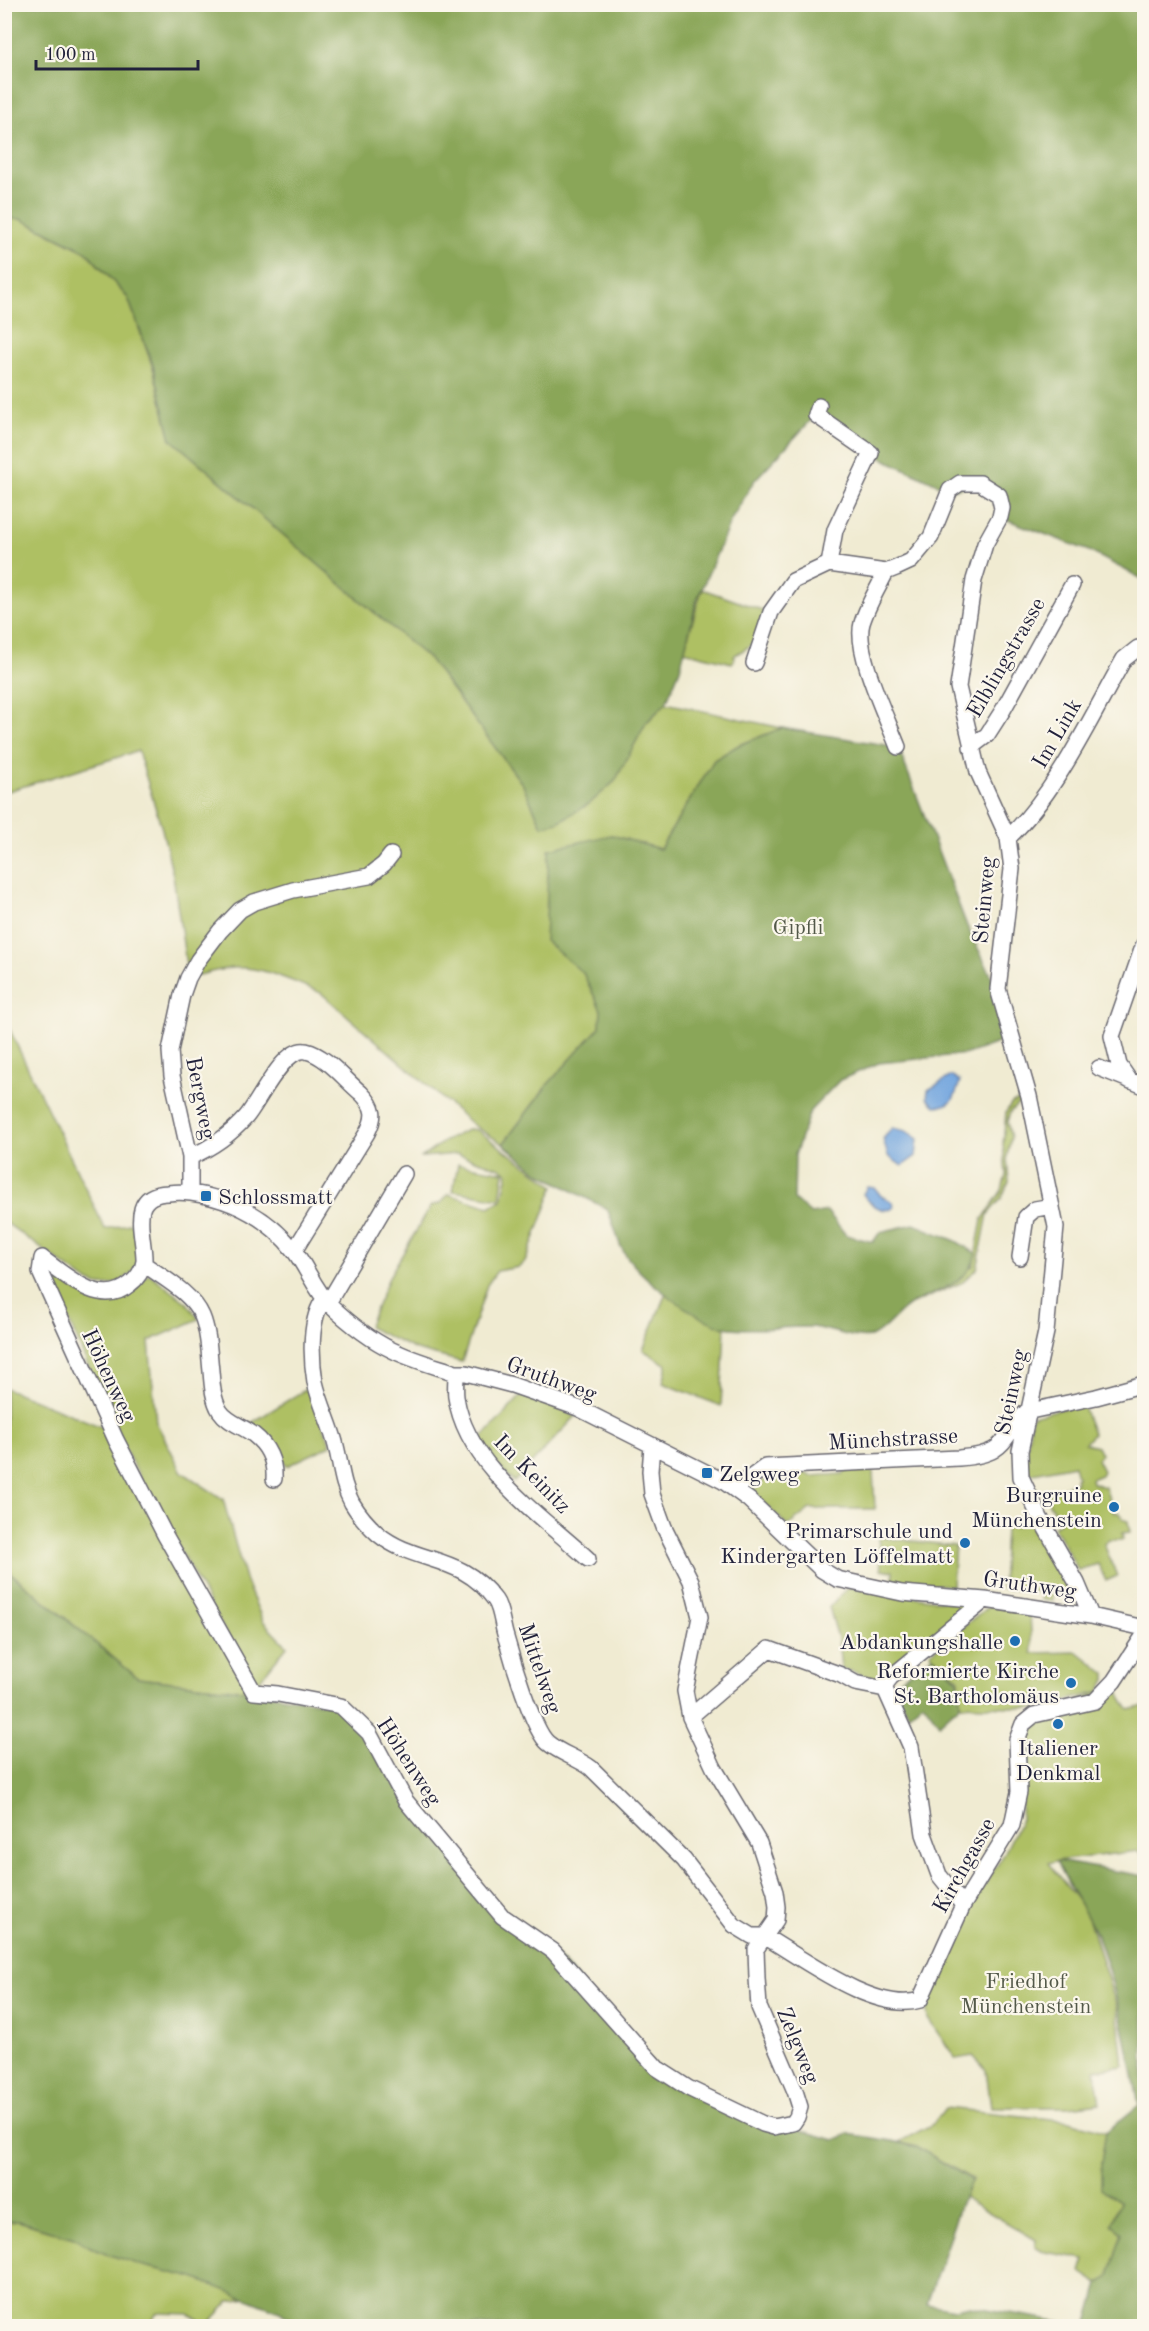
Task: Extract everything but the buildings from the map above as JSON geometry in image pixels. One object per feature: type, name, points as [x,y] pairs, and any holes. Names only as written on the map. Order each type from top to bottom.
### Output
[{"type":"street","points":[[819,406],[816,415],[871,453],[836,530],[829,564]]},
{"type":"street","name":"Steinweg","points":[[886,572],[911,561],[931,537],[950,490],[960,483],[980,483],[999,495],[1002,508],[1000,517],[985,544],[974,580],[958,687],[978,772],[1008,838],[1012,869],[998,989],[1029,1096],[1052,1206],[1056,1237],[1047,1321],[1020,1451],[1022,1477],[1040,1518],[1077,1583],[1091,1616]]},
{"type":"street","points":[[754,663],[771,612],[793,581],[829,564],[886,572],[862,624],[861,643],[866,664],[898,747]]},
{"type":"street","name":"Elblingstrasse","points":[[971,747],[987,735],[1003,710],[1072,585]]},
{"type":"street","name":"Im Link","points":[[1008,838],[1051,786],[1124,659],[1138,648]]},
{"type":"street","name":"Bergweg","points":[[190,1192],[190,1157],[172,1076],[170,1051],[188,978],[220,931],[240,910],[254,902],[293,890],[369,876],[391,855]]},
{"type":"street","points":[[1137,1084],[1119,1065],[1112,1036],[1144,944]]},
{"type":"street","points":[[190,1157],[212,1148],[246,1117],[291,1054],[304,1050],[320,1056],[361,1093],[369,1101],[374,1112],[373,1122],[294,1251]]},
{"type":"street","points":[[1099,1068],[1137,1084]]},
{"type":"street","name":"Mittelweg","points":[[404,1173],[327,1300],[320,1305],[314,1320],[315,1382],[336,1446],[342,1482],[352,1504],[377,1533],[396,1547],[463,1570],[481,1584],[497,1602],[505,1637],[536,1726],[546,1742],[591,1768],[684,1860],[734,1925],[752,1935],[764,1936],[864,1995],[911,2003],[920,2000]]},
{"type":"street","name":"Gruthweg","points":[[144,1264],[140,1223],[143,1205],[148,1199],[160,1193],[190,1192],[239,1206],[257,1216],[275,1231],[294,1251],[327,1300],[361,1331],[392,1350],[456,1374],[466,1373],[512,1385],[569,1404],[735,1489],[822,1570],[837,1579],[902,1593],[985,1600],[1091,1616],[1144,1628]]},
{"type":"street","points":[[1020,1257],[1026,1217],[1035,1209],[1052,1206]]},
{"type":"street","name":"Höhenweg","points":[[144,1264],[134,1281],[126,1288],[109,1293],[88,1289],[42,1258],[40,1272],[116,1440],[176,1555],[254,1692],[278,1694],[341,1706],[369,1733],[405,1800],[502,1916],[553,1951],[657,2068],[688,2088],[763,2124],[774,2127],[793,2123]]},
{"type":"street","points":[[144,1264],[193,1302],[198,1309],[202,1316],[207,1339],[212,1386],[217,1406],[230,1421],[254,1434],[260,1441],[272,1457],[275,1468],[274,1479]]},
{"type":"street","name":"Im Keinitz","points":[[456,1374],[456,1397],[464,1425],[483,1459],[512,1490],[588,1559]]},
{"type":"street","points":[[1029,1409],[1035,1410],[1096,1397],[1144,1384]]},
{"type":"street","name":"Münchstrasse","points":[[735,1489],[765,1467],[959,1458],[989,1454],[1002,1445],[1018,1420],[1029,1409]]},
{"type":"street","name":"Zelgweg","points":[[652,1446],[650,1471],[652,1494],[664,1527],[691,1581],[700,1617],[685,1691],[690,1717],[714,1768],[759,1843],[775,1892],[776,1920],[756,1949],[759,2007],[800,2108],[793,2123]]},
{"type":"street","points":[[963,1905],[939,1875],[924,1834],[911,1747],[885,1689],[891,1677],[985,1600]]},
{"type":"street","name":"Kirchgasse","points":[[920,2000],[963,1905],[1012,1826],[1019,1792],[1017,1740],[1023,1724],[1034,1715],[1095,1701],[1114,1681],[1144,1635]]},
{"type":"street","points":[[690,1717],[769,1649],[841,1675],[855,1683],[885,1689]]},
{"type":"green space","points":[[4,5],[1144,5],[1144,580],[1089,551],[1000,517],[1002,508],[980,483],[950,490],[871,453],[816,415],[754,481],[731,520],[697,600],[680,669],[666,703],[646,723],[615,781],[589,804],[558,822],[542,826],[523,785],[430,660],[171,439],[153,365],[128,298],[86,251],[21,219],[5,219]]},
{"type":"green space","points":[[4,219],[21,219],[86,252],[128,298],[153,368],[171,439],[430,660],[523,785],[542,826],[589,804],[615,781],[646,723],[666,703],[782,728],[737,746],[714,760],[660,849],[611,835],[567,958],[583,973],[601,1010],[600,1027],[549,1083],[503,1144],[473,1125],[321,993],[274,974],[249,969],[225,969],[188,978],[173,875],[162,829],[138,751],[5,792]]},
{"type":"green space","points":[[702,589],[765,611],[755,643],[735,655],[732,663],[684,651]]},
{"type":"green space","name":"Gipfli","points":[[782,728],[898,747],[967,926],[998,989],[1012,1038],[967,1054],[879,1063],[840,1080],[810,1111],[795,1155],[794,1200],[811,1214],[827,1211],[846,1235],[873,1242],[880,1232],[914,1224],[956,1241],[977,1254],[972,1265],[958,1280],[911,1304],[878,1333],[867,1337],[811,1327],[755,1329],[724,1327],[697,1315],[652,1283],[628,1258],[621,1247],[607,1209],[539,1173],[503,1144],[549,1083],[600,1027],[601,1010],[583,973],[545,941],[549,849],[611,835],[660,849],[714,760],[737,746]]},
{"type":"green space","points":[[4,1018],[105,1229],[134,1223],[139,1251],[138,1262],[135,1269],[119,1282],[98,1285],[85,1280],[5,1222]]},
{"type":"green space","points":[[1029,1096],[1031,1107],[1018,1104],[1010,1112],[1007,1122],[1011,1137],[1007,1157],[1009,1182],[1001,1199],[988,1214],[977,1269],[963,1282],[910,1305],[973,1266],[982,1220],[1002,1190],[1006,1175],[1003,1144],[1006,1112],[1012,1103]]},
{"type":"green space","points":[[469,1129],[477,1130],[554,1186],[526,1260],[519,1267],[497,1271],[487,1285],[462,1362],[416,1350],[368,1327],[390,1275],[431,1206],[441,1203],[448,1194],[489,1207],[502,1200],[508,1173],[500,1168],[457,1154],[422,1157],[445,1141]]},
{"type":"green space","points":[[458,1164],[504,1172],[500,1199],[453,1191]]},
{"type":"green space","points":[[147,1275],[151,1275],[187,1303],[199,1319],[149,1341],[156,1422],[182,1472],[223,1499],[246,1582],[263,1621],[287,1646],[255,1686],[120,1441],[51,1279],[55,1276],[80,1293],[135,1289]]},
{"type":"green space","points":[[666,1293],[695,1313],[725,1327],[721,1406],[663,1383],[667,1365],[643,1350]]},
{"type":"green space","points":[[309,1387],[331,1445],[287,1466],[275,1445],[248,1425]]},
{"type":"green space","points":[[5,1388],[107,1429],[249,1691],[138,1678],[5,1568]]},
{"type":"green space","points":[[523,1394],[576,1416],[514,1482],[492,1460],[479,1441]]},
{"type":"green space","points":[[1082,1404],[1093,1434],[1085,1443],[1097,1446],[1101,1454],[1097,1459],[1103,1471],[1101,1475],[1091,1479],[1092,1483],[1105,1487],[1114,1513],[1118,1512],[1124,1520],[1128,1521],[1130,1532],[1122,1533],[1123,1540],[1109,1540],[1104,1544],[1117,1576],[1106,1581],[1098,1564],[1078,1570],[1054,1527],[1060,1521],[1049,1504],[1048,1495],[1076,1482],[1074,1465],[1029,1474],[1025,1461],[1032,1416]]},
{"type":"green space","points":[[848,1469],[873,1471],[875,1509],[810,1509],[788,1526],[752,1492],[772,1472],[801,1471],[811,1476],[843,1474]]},
{"type":"green space","points":[[1036,1522],[1063,1566],[1070,1594],[1052,1593],[1052,1601],[1041,1600],[1041,1592],[1002,1588],[1005,1528]]},
{"type":"green space","points":[[878,1537],[955,1546],[952,1586],[893,1580],[893,1571],[881,1569]]},
{"type":"green space","points":[[4,1568],[138,1678],[249,1691],[341,1706],[358,1720],[405,1800],[502,1916],[553,1951],[657,2068],[735,2111],[834,2140],[848,2134],[917,2147],[972,2180],[963,2197],[927,2304],[955,2309],[970,2306],[1084,2326],[299,2326],[280,2312],[194,2278],[140,2265],[98,2251],[74,2238],[19,2221],[5,2222]]},
{"type":"green space","points":[[849,1587],[964,1604],[968,1607],[878,1680],[841,1668],[838,1638],[829,1607]]},
{"type":"green space","points":[[989,1606],[1030,1612],[1032,1653],[1078,1652],[1106,1674],[1106,1680],[1099,1692],[1038,1708],[960,1705],[959,1679],[930,1653]]},
{"type":"green space","points":[[933,1656],[958,1680],[960,1705],[939,1724],[923,1702],[909,1714],[896,1691],[901,1679]]},
{"type":"green space","name":"Friedhof Münchenstein","points":[[1115,1686],[1129,1710],[1144,1706],[1144,1857],[1138,1851],[1048,1863],[1085,1909],[1117,2007],[1123,2066],[1095,2070],[1100,2103],[1069,2107],[991,2107],[986,2070],[973,2056],[956,2059],[928,2019],[926,2005],[935,1982],[939,1982],[969,1920],[973,1903],[1003,1856],[1021,1819],[1023,1740],[1027,1730],[1037,1718]]},
{"type":"green space","points":[[1057,1861],[1144,1876],[1144,2326],[1087,2326],[1099,2284],[1109,2276],[1122,2232],[1112,2224],[1120,2202],[1101,2188],[1101,2164],[1106,2132],[1139,2105],[1121,2019],[1104,1955],[1092,1925]]},
{"type":"green space","points":[[945,2108],[1070,2121],[1106,2132],[1101,2164],[1120,2202],[1112,2224],[1122,2232],[1109,2276],[1099,2284],[1081,2272],[1085,2259],[1045,2252],[1035,2246],[1036,2240],[963,2197],[972,2179],[917,2147],[899,2142],[933,2124]]},
{"type":"green space","points":[[18,2221],[74,2238],[98,2251],[141,2265],[194,2277],[247,2298],[230,2301],[207,2325],[189,2314],[156,2313],[149,2326],[5,2326],[4,2222]]},
{"type":"water","points":[[951,1076],[960,1081],[955,1096],[946,1104],[935,1106],[927,1098],[928,1090]]},
{"type":"water","points":[[892,1128],[906,1131],[918,1139],[916,1156],[902,1166],[888,1156],[883,1139]]},
{"type":"water","points":[[867,1187],[875,1188],[881,1196],[893,1202],[894,1208],[881,1209],[869,1201],[863,1194]]},
{"type":"place","name":"Schlossmatt","points":[[206,1196]]},
{"type":"place","name":"Zelgweg","points":[[707,1473]]},
{"type":"place","name":"Burgruine Münchenstein","points":[[1114,1507]]},
{"type":"place","name":"Primarschule und Kindergarten Löffelmatt","points":[[965,1543]]},
{"type":"place","name":"Abdankungshalle","points":[[1015,1641]]},
{"type":"place","name":"Reformierte Kirche St. Bartholomäus","points":[[1071,1683]]},
{"type":"place","name":"Italiener Denkmal","points":[[1058,1724]]}]
